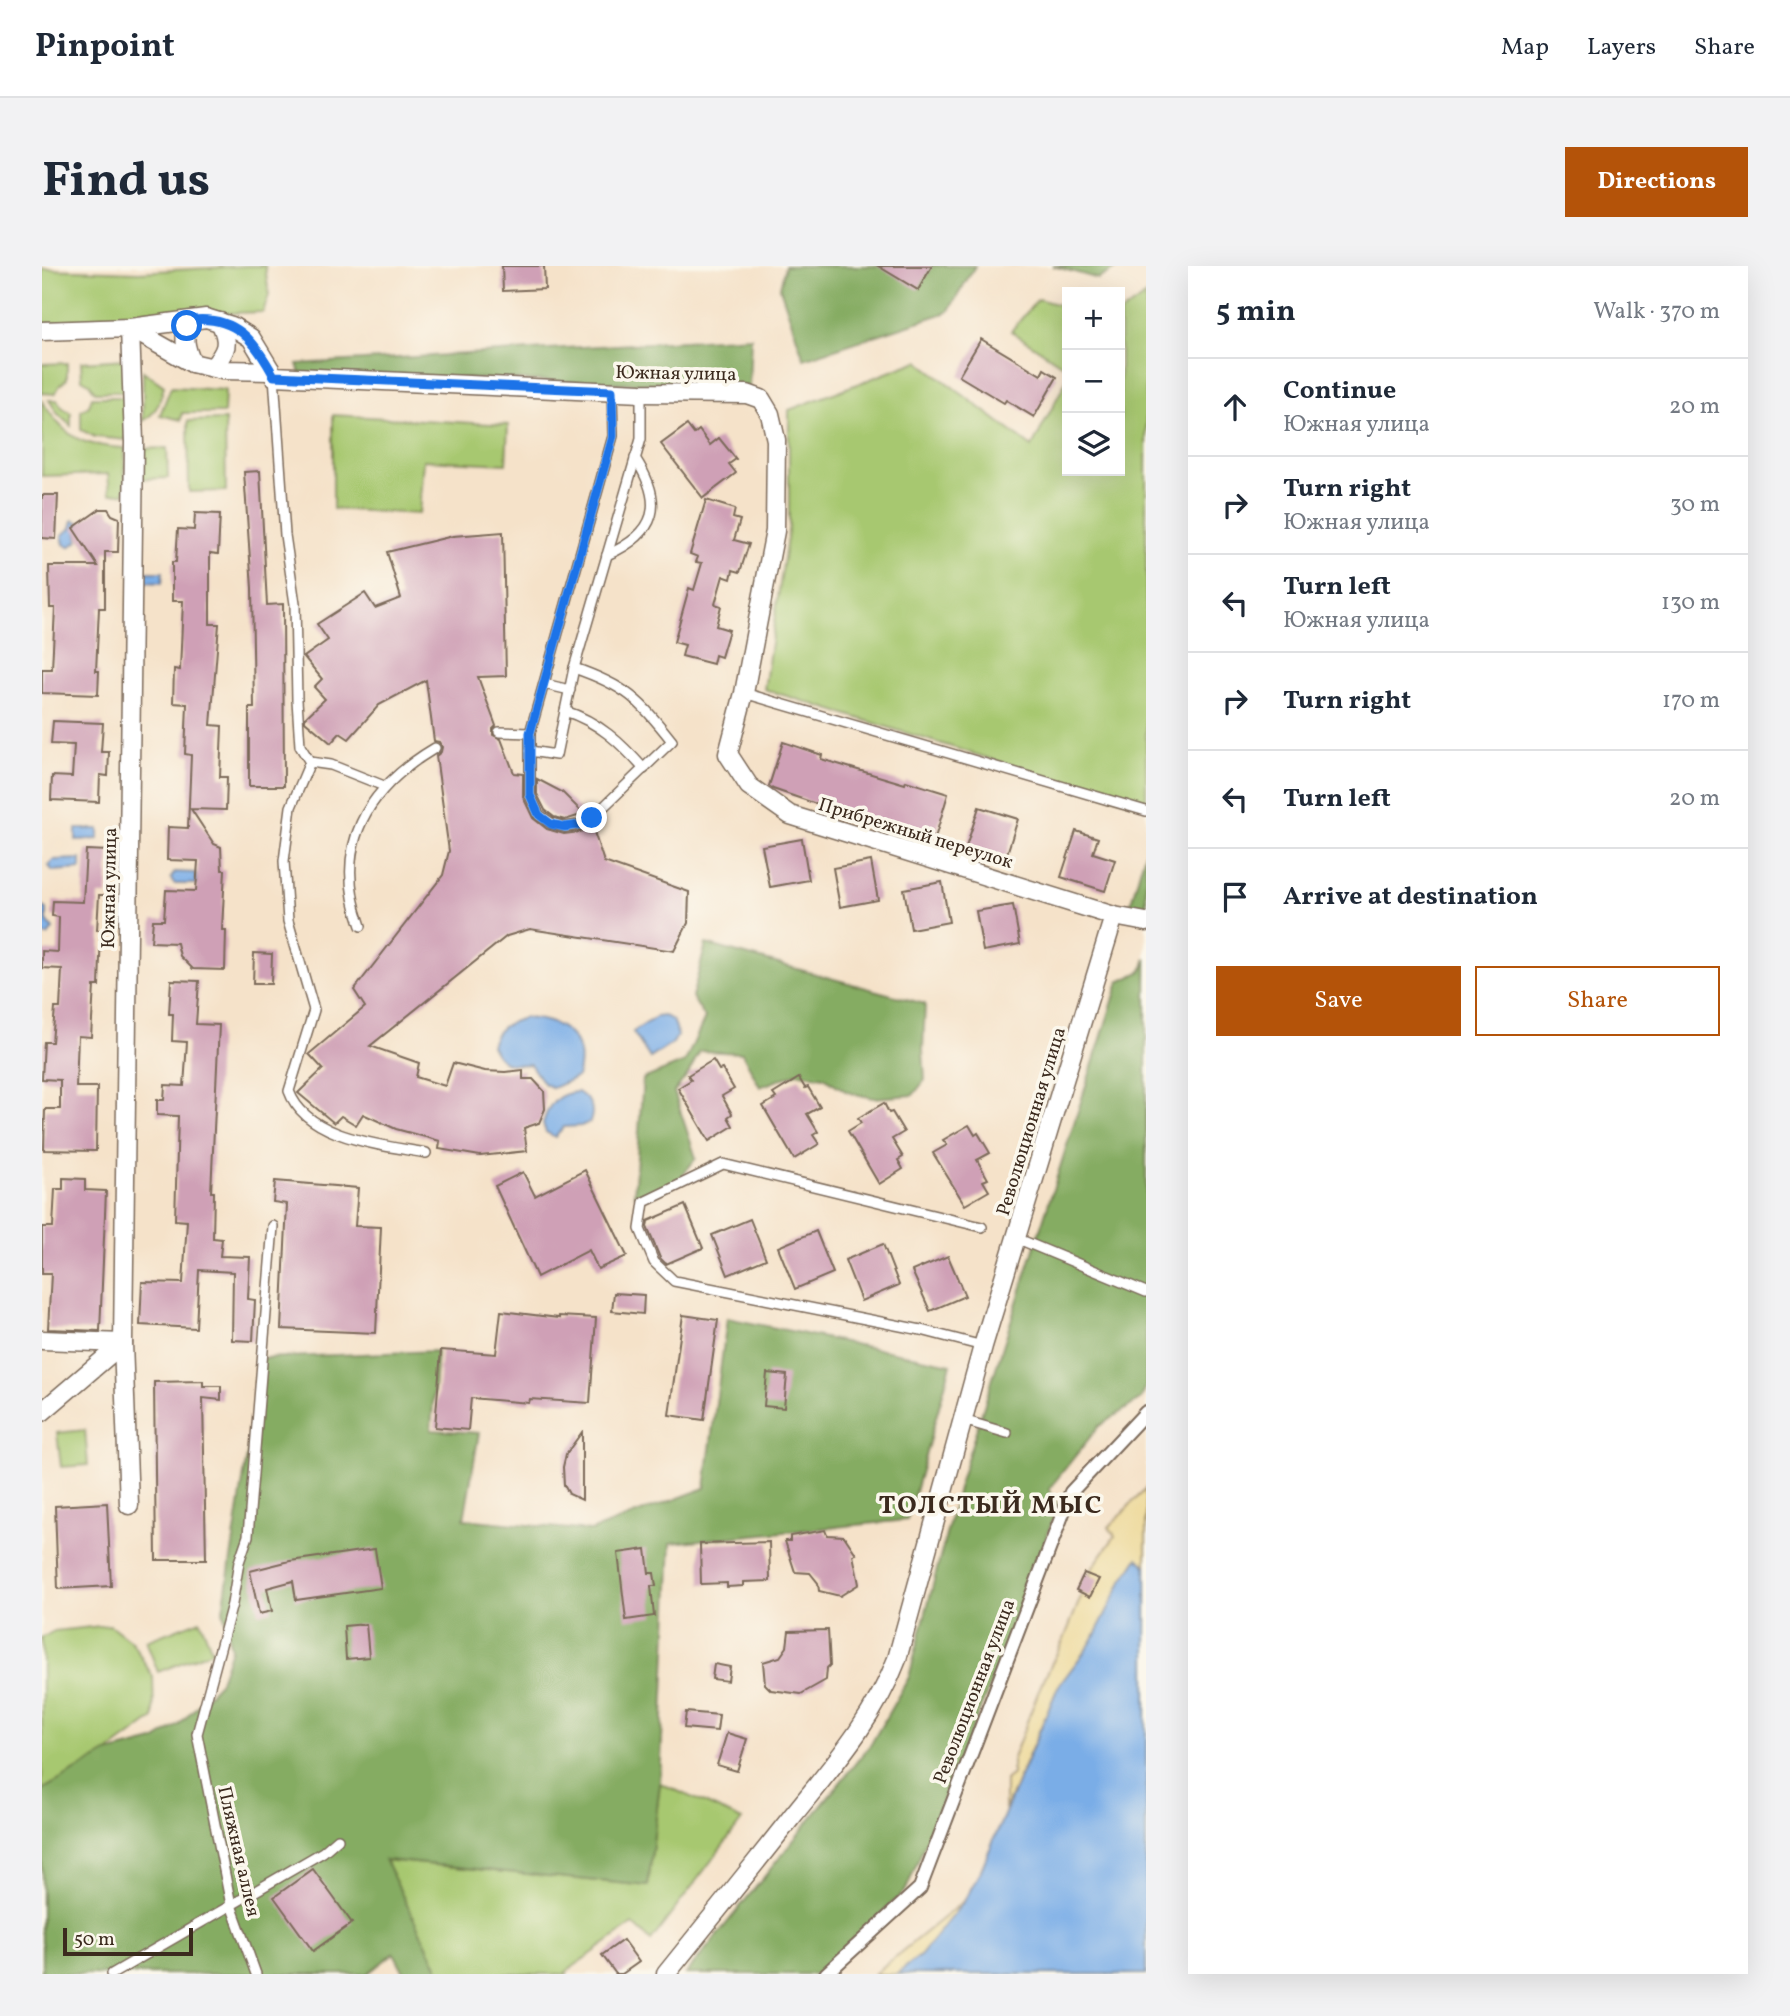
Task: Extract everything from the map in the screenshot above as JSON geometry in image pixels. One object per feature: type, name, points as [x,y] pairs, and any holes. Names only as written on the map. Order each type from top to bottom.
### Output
[{"type":"street","points":[[49,331],[130,328],[206,318],[251,338],[273,373]]},
{"type":"street","points":[[191,320],[184,338],[192,363]]},
{"type":"street","points":[[213,367],[225,352],[225,334],[220,322]]},
{"type":"street","name":"Южная улица","points":[[130,328],[192,363],[222,370],[641,393],[747,394],[761,399],[770,414],[776,440],[775,531],[744,693],[728,754]]},
{"type":"street","name":"Южная улица","points":[[129,1505],[123,1343],[134,442],[130,328]]},
{"type":"street","name":"Прибрежный переулок","points":[[728,754],[749,786],[790,815],[1114,916],[1146,922]]},
{"type":"street","name":"Революционная улица","points":[[666,1974],[826,1774],[886,1688],[897,1660],[983,1346],[1114,916]]},
{"type":"street","points":[[42,1340],[123,1343]]},
{"type":"street","points":[[42,1412],[123,1343]]},
{"type":"street","name":"Революционная улица","points":[[826,1974],[920,1888],[1071,1492],[1146,1412]]},
{"type":"street","name":"Революционная улица","points":[[678,1974],[832,1783],[895,1693],[908,1657],[959,1472],[952,1458]]},
{"type":"lane","points":[[273,373],[285,535],[295,604],[300,746],[310,762],[331,765],[384,786]]},
{"type":"lane","points":[[574,668],[606,679],[631,694],[672,741],[592,818],[579,825],[565,827],[545,820],[532,802],[530,733],[613,436],[612,391]]},
{"type":"lane","points":[[530,751],[556,755],[574,668],[641,439],[641,393]]},
{"type":"lane","points":[[607,555],[628,546],[643,532],[651,515],[653,497],[649,480],[635,458]]},
{"type":"lane","points":[[544,684],[570,690]]},
{"type":"lane","points":[[744,693],[1146,811]]},
{"type":"lane","points":[[565,711],[582,716],[602,728],[624,746],[644,769]]},
{"type":"lane","points":[[499,733],[530,733]]},
{"type":"lane","points":[[361,926],[353,904],[353,846],[361,820],[384,786],[408,764],[435,748]]},
{"type":"lane","points":[[310,762],[291,807],[284,860],[288,921],[314,1010],[289,1091],[293,1103],[319,1125],[359,1141],[426,1153]]},
{"type":"lane","points":[[982,1227],[723,1164],[644,1202],[640,1229],[654,1262],[674,1281],[921,1330],[983,1346]]},
{"type":"lane","name":"Пляжная аллея","points":[[256,1974],[231,1905],[197,1734],[232,1604],[239,1562],[248,1536],[273,1226]]},
{"type":"lane","points":[[1016,1238],[1146,1292]]},
{"type":"lane","points":[[963,1420],[1007,1433]]},
{"type":"lane","points":[[112,1974],[323,1852],[338,1839]]},
{"type":"green space","points":[[265,266],[269,295],[263,312],[166,315],[42,324],[42,269],[139,272]]},
{"type":"green space","points":[[785,266],[975,266],[948,312],[804,359],[780,288]]},
{"type":"green space","points":[[1053,266],[1120,266],[1098,279]]},
{"type":"green space","points":[[1146,295],[1146,807],[764,689],[789,525],[789,410],[918,361],[1032,447],[1062,389],[1062,476],[1125,476],[1125,310]]},
{"type":"green space","points":[[1038,299],[1062,306],[1062,365],[1011,331]]},
{"type":"green space","points":[[751,337],[749,387],[300,373],[297,364]]},
{"type":"green space","points":[[126,359],[130,392],[95,392],[89,383],[82,379],[81,362]]},
{"type":"green space","points":[[67,363],[67,379],[55,394],[42,393],[42,364]]},
{"type":"green space","points":[[143,371],[164,386],[155,410],[143,421]]},
{"type":"green space","points":[[171,387],[225,390],[224,413],[182,413],[181,420],[160,415]]},
{"type":"green space","points":[[92,397],[128,397],[126,440],[95,437],[81,430],[81,411],[89,406]]},
{"type":"green space","points":[[49,400],[57,400],[71,413],[71,426],[58,414]]},
{"type":"green space","points":[[42,401],[58,424],[76,438],[97,445],[125,448],[125,493],[110,494],[108,474],[42,476]]},
{"type":"green space","points":[[333,415],[508,425],[506,464],[423,460],[419,514],[333,509]]},
{"type":"green space","points":[[225,420],[226,491],[189,492],[188,421]]},
{"type":"green space","points":[[167,448],[168,478],[141,479],[140,449]]},
{"type":"green space","points":[[1146,849],[1146,914],[1129,910]]},
{"type":"green space","points":[[706,944],[925,1004],[925,1080],[913,1095],[873,1098],[847,1092],[824,1077],[797,1073],[760,1087],[742,1053],[700,1051],[688,1074],[674,1092],[696,1158],[674,1186],[634,1195],[643,1079],[685,1062],[705,1018],[692,997]]},
{"type":"green space","points":[[1146,958],[1146,1386],[1141,1399],[1099,1426],[1049,1489],[1058,1506],[991,1683],[906,1890],[818,1974],[686,1974],[871,1744],[909,1677],[960,1481],[1119,982],[1142,971]]},
{"type":"green space","points":[[727,1318],[951,1364],[907,1520],[671,1543],[660,1783],[648,1886],[385,1860],[441,1974],[405,1974],[394,1953],[367,1974],[42,1974],[42,1790],[107,1753],[154,1741],[179,1725],[219,1683],[231,1649],[223,1610],[262,1358],[437,1351],[431,1430],[479,1433],[464,1519],[591,1531],[705,1488]]},
{"type":"green space","points":[[85,1430],[88,1465],[61,1467],[57,1433]]},
{"type":"green space","points":[[200,1620],[212,1651],[158,1672],[146,1641]]},
{"type":"green space","points":[[110,1625],[132,1642],[153,1677],[154,1718],[107,1753],[42,1790],[42,1638],[54,1631]]},
{"type":"green space","points":[[660,1783],[742,1820],[651,1941],[633,1924],[566,1972],[567,1974],[441,1974],[384,1860],[648,1886]]},
{"type":"sand","points":[[1146,1488],[1146,1566],[1137,1559],[1122,1582],[1091,1643],[1058,1687],[1005,1810],[1005,1780],[1012,1774],[1012,1761],[1041,1685],[1064,1639],[1093,1567],[1115,1536],[1109,1527]]},
{"type":"sand","points":[[965,1900],[921,1955],[897,1974],[874,1974]]},
{"type":"water","points":[[73,520],[79,522],[76,530],[78,541],[69,547],[64,544],[62,535],[71,528]]},
{"type":"water","points":[[145,572],[163,572],[162,583],[144,582]]},
{"type":"water","points":[[76,829],[99,829],[99,839],[76,840]]},
{"type":"water","points":[[81,859],[81,869],[53,871],[48,865],[53,860]]},
{"type":"water","points":[[175,872],[195,873],[196,884],[174,884],[171,878]]},
{"type":"water","points":[[42,906],[47,909],[47,921],[53,929],[48,936],[42,935]]},
{"type":"water","points":[[663,1016],[674,1023],[677,1036],[673,1043],[650,1058],[633,1032],[656,1017]]},
{"type":"water","points":[[523,1018],[548,1022],[568,1032],[579,1051],[577,1077],[553,1088],[543,1083],[530,1064],[511,1064],[498,1056],[491,1045],[496,1034],[507,1024]]},
{"type":"water","points":[[578,1092],[591,1105],[590,1122],[581,1126],[564,1127],[555,1137],[546,1132],[543,1124],[554,1101],[564,1095]]},
{"type":"water","points":[[1138,1558],[1146,1566],[1146,1974],[897,1974],[921,1955],[965,1900],[981,1870],[1058,1687],[1091,1643],[1122,1582]]},
{"type":"building","points":[[502,266],[544,266],[545,289],[503,291]]},
{"type":"building","points":[[878,266],[932,266],[918,290]]},
{"type":"building","points":[[981,339],[1041,375],[1044,369],[1057,377],[1034,417],[1006,400],[1004,403],[959,376]]},
{"type":"building","points":[[687,425],[694,434],[699,430],[710,445],[719,438],[736,459],[729,464],[736,473],[703,498],[661,444]]},
{"type":"building","points":[[260,471],[267,605],[283,604],[284,786],[249,786],[249,708],[254,708],[252,588],[244,472]]},
{"type":"building","points":[[42,495],[58,495],[56,539],[42,538]]},
{"type":"building","points":[[706,500],[735,509],[733,518],[740,520],[734,540],[749,544],[740,572],[733,570],[731,579],[723,576],[715,604],[721,606],[716,626],[729,630],[721,657],[715,655],[713,664],[682,656],[685,645],[674,642],[689,588],[694,590],[702,563],[696,562],[698,557],[690,554]]},
{"type":"building","points":[[100,509],[108,509],[112,515],[119,518],[118,552],[105,552],[105,608],[99,608],[96,671],[99,671],[98,695],[42,693],[42,669],[52,669],[55,608],[50,608],[49,566],[98,566],[73,528]]},
{"type":"building","points":[[195,513],[220,514],[218,554],[210,553],[210,624],[219,624],[211,725],[222,726],[220,777],[227,777],[226,810],[191,809],[214,844],[221,847],[222,870],[225,870],[222,930],[226,930],[225,970],[193,969],[180,956],[177,943],[151,942],[153,920],[164,920],[166,890],[196,891],[198,861],[167,860],[168,827],[188,828],[191,755],[185,754],[187,704],[173,703],[174,669],[180,670],[183,601],[172,601],[172,562],[176,562],[178,529],[194,530]]},
{"type":"building","points":[[503,532],[506,676],[478,677],[496,726],[493,735],[501,739],[514,773],[523,774],[523,797],[533,818],[547,829],[564,834],[580,832],[592,826],[604,862],[689,892],[688,923],[674,951],[530,929],[507,936],[370,1046],[419,1063],[416,1077],[445,1086],[453,1063],[485,1071],[523,1070],[523,1079],[533,1079],[544,1091],[545,1109],[539,1123],[524,1128],[527,1151],[480,1156],[439,1149],[440,1141],[396,1129],[363,1114],[356,1125],[341,1116],[334,1123],[298,1093],[323,1069],[309,1054],[365,1007],[354,990],[443,875],[449,851],[436,756],[442,747],[439,742],[434,741],[426,680],[379,705],[349,739],[340,733],[331,743],[305,721],[325,699],[314,687],[322,679],[304,657],[328,640],[317,624],[365,593],[375,608],[401,598],[387,552],[453,536]]},
{"type":"building","points":[[53,721],[103,723],[101,752],[109,752],[108,776],[100,775],[99,802],[51,800],[52,776],[72,777],[74,745],[51,744]]},
{"type":"building","points":[[783,742],[822,755],[821,759],[948,794],[935,838],[831,809],[773,789],[769,786]]},
{"type":"building","points":[[537,779],[562,792],[584,814],[565,820],[554,817],[545,810],[537,794]]},
{"type":"building","points":[[979,807],[1018,819],[1005,860],[966,847]]},
{"type":"building","points":[[1076,831],[1098,838],[1093,853],[1115,860],[1105,891],[1061,877]]},
{"type":"building","points":[[802,839],[809,880],[770,887],[762,846]]},
{"type":"building","points":[[86,850],[109,851],[107,895],[99,895],[99,986],[94,986],[91,1037],[78,1036],[76,1087],[97,1087],[96,1151],[44,1150],[45,1109],[60,1109],[60,1080],[42,1079],[44,1042],[52,1042],[55,1008],[60,1008],[62,969],[42,968],[42,951],[58,952],[59,917],[52,916],[53,901],[83,902]]},
{"type":"building","points":[[871,861],[878,900],[840,907],[833,868]]},
{"type":"building","points":[[942,882],[949,922],[911,929],[904,889]]},
{"type":"building","points":[[1013,905],[1020,944],[983,951],[976,911]]},
{"type":"building","points":[[254,953],[272,954],[271,984],[253,984]]},
{"type":"building","points":[[171,980],[199,981],[196,1024],[219,1025],[211,1192],[214,1192],[213,1238],[222,1239],[220,1256],[250,1257],[248,1299],[255,1300],[253,1341],[232,1340],[233,1272],[199,1270],[196,1328],[140,1325],[142,1282],[183,1283],[187,1221],[175,1220],[178,1116],[157,1115],[157,1100],[164,1100],[165,1085],[184,1086],[187,1042],[172,1041],[173,1014],[169,1014]]},
{"type":"building","points":[[713,1060],[734,1089],[722,1096],[732,1114],[728,1117],[733,1126],[709,1141],[678,1088],[691,1080],[688,1075]]},
{"type":"building","points":[[799,1078],[820,1107],[807,1114],[818,1132],[813,1135],[819,1144],[794,1159],[763,1106],[776,1098],[773,1094]]},
{"type":"building","points":[[884,1103],[904,1132],[892,1139],[903,1157],[898,1160],[903,1169],[879,1184],[848,1131],[861,1123],[858,1118]]},
{"type":"building","points":[[969,1125],[975,1135],[978,1133],[990,1153],[977,1160],[988,1179],[983,1181],[989,1191],[965,1205],[933,1153],[947,1145],[943,1140]]},
{"type":"building","points":[[585,1170],[627,1256],[598,1269],[589,1250],[537,1277],[495,1186],[523,1172],[535,1196]]},
{"type":"building","points":[[63,1178],[85,1179],[85,1190],[106,1191],[100,1331],[48,1329],[51,1274],[42,1274],[42,1227],[53,1227],[55,1189],[63,1189]]},
{"type":"building","points":[[275,1181],[358,1188],[355,1226],[381,1227],[376,1333],[281,1329],[287,1204],[273,1202]]},
{"type":"building","points":[[685,1205],[703,1248],[666,1264],[660,1258],[647,1227],[648,1221]]},
{"type":"building","points":[[750,1219],[766,1259],[728,1275],[712,1235]]},
{"type":"building","points":[[816,1231],[833,1273],[795,1289],[778,1247]]},
{"type":"building","points":[[883,1244],[899,1285],[861,1301],[845,1260]]},
{"type":"building","points":[[948,1256],[965,1296],[930,1311],[912,1271]]},
{"type":"building","points":[[614,1293],[644,1295],[643,1314],[612,1311]]},
{"type":"building","points":[[501,1311],[559,1318],[596,1318],[590,1403],[530,1399],[529,1403],[471,1398],[468,1430],[435,1427],[441,1350],[496,1354]]},
{"type":"building","points":[[683,1315],[718,1320],[704,1420],[669,1415]]},
{"type":"building","points":[[767,1373],[787,1375],[784,1408],[764,1406]]},
{"type":"building","points":[[203,1381],[203,1386],[221,1386],[221,1400],[203,1398],[206,1560],[156,1560],[154,1382]]},
{"type":"building","points":[[582,1432],[582,1500],[569,1494],[564,1485],[563,1467],[566,1454]]},
{"type":"building","points":[[107,1503],[111,1586],[58,1589],[55,1506]]},
{"type":"building","points":[[825,1530],[827,1535],[844,1536],[856,1554],[853,1555],[859,1584],[840,1596],[819,1591],[818,1583],[810,1573],[795,1572],[785,1541],[790,1541],[790,1536]]},
{"type":"building","points":[[769,1542],[770,1581],[743,1582],[743,1586],[727,1587],[727,1583],[701,1584],[700,1544]]},
{"type":"building","points":[[375,1549],[381,1588],[296,1600],[293,1581],[267,1588],[272,1611],[259,1614],[250,1571],[290,1561]]},
{"type":"building","points":[[646,1549],[649,1573],[654,1573],[656,1586],[651,1586],[654,1616],[626,1620],[618,1553]]},
{"type":"building","points":[[1084,1573],[1099,1579],[1090,1597],[1076,1590]]},
{"type":"building","points":[[366,1624],[369,1657],[346,1659],[344,1626]]},
{"type":"building","points":[[828,1630],[830,1665],[827,1668],[826,1680],[801,1694],[771,1690],[765,1684],[763,1662],[780,1657],[787,1647],[789,1631]]},
{"type":"building","points":[[714,1664],[730,1667],[728,1681],[712,1679]]},
{"type":"building","points":[[686,1712],[719,1715],[717,1731],[684,1728]]},
{"type":"building","points":[[727,1733],[747,1739],[737,1771],[717,1765]]},
{"type":"building","points":[[313,1869],[352,1923],[313,1951],[274,1897]]},
{"type":"building","points":[[623,1940],[639,1962],[622,1974],[616,1974],[602,1955]]},
{"type":"district","name":"ТОЛСТЫЙ МЫС","points":[[991,1504]]},
{"type":"route","points":[[187,326],[191,320],[206,318],[232,326],[251,338],[274,376],[612,391],[613,436],[530,733],[530,795],[539,815],[551,824],[565,827],[579,825],[592,818]]}]
